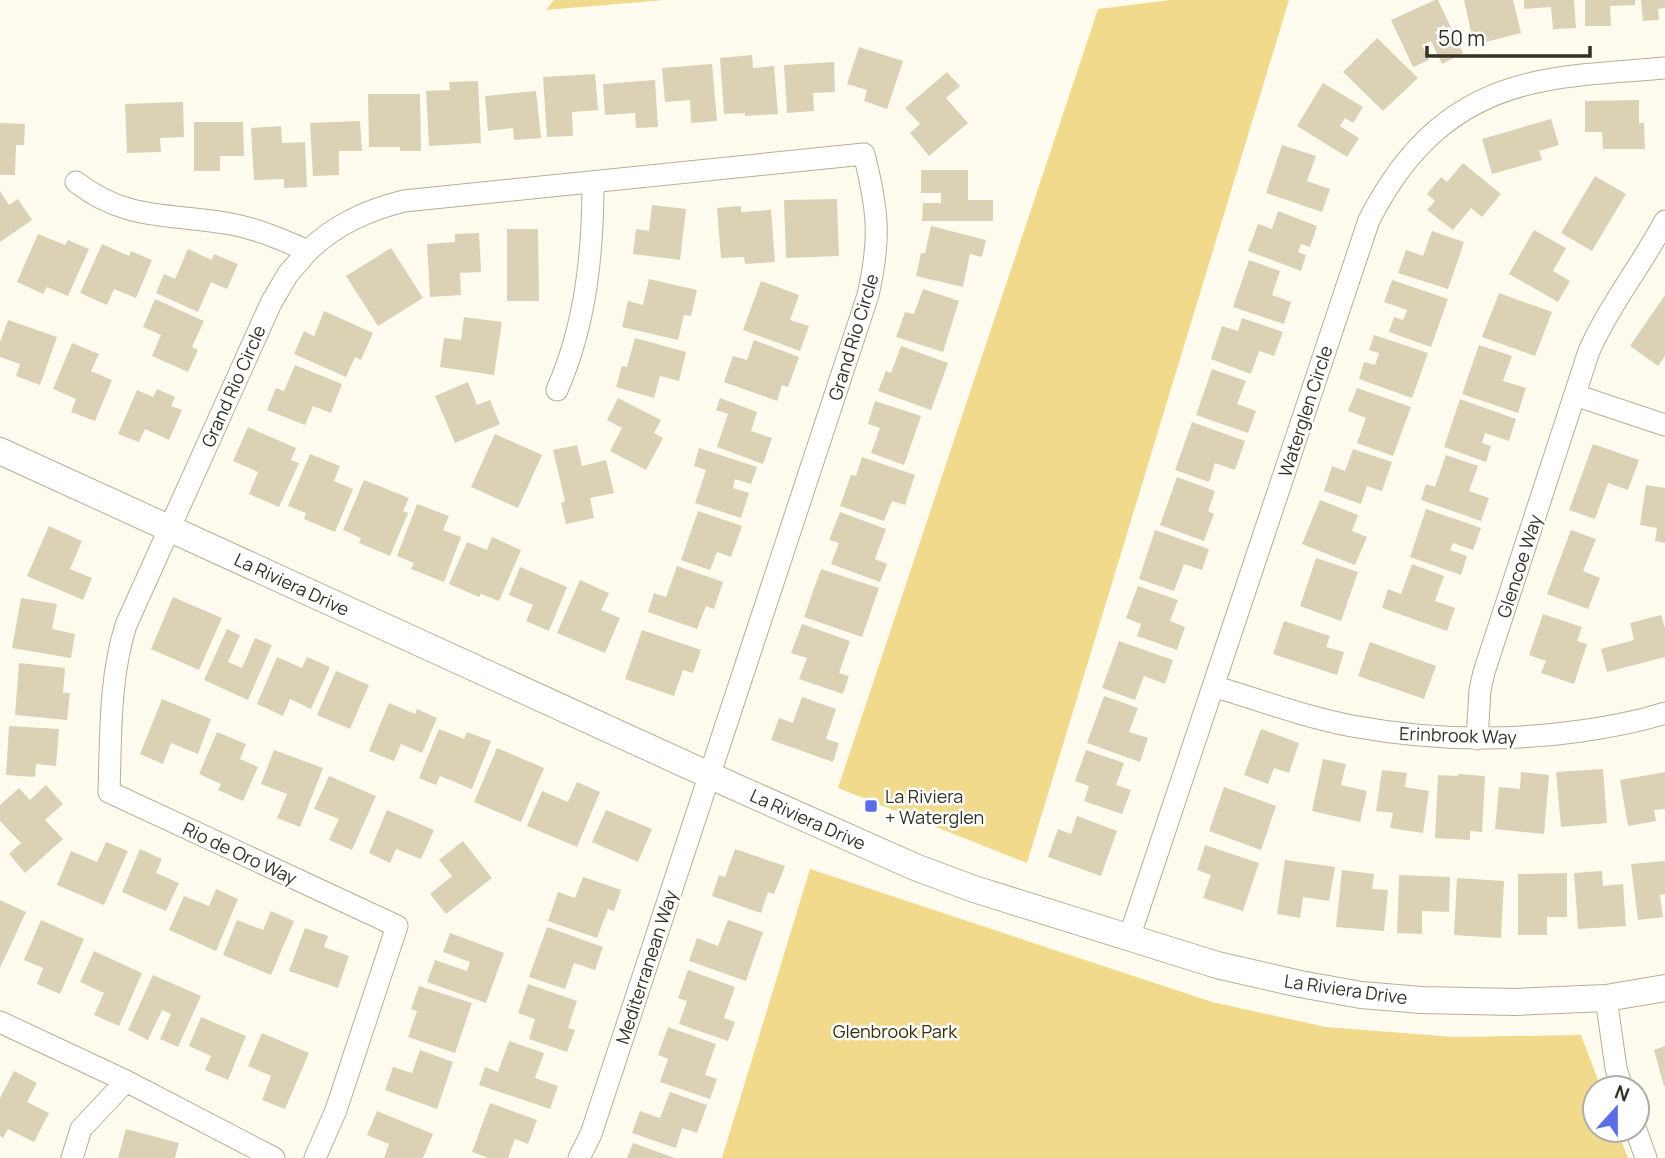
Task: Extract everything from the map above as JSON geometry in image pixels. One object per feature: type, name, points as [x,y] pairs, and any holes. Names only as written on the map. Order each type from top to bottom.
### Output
[{"type":"street","name":"Waterglen Circle","points":[[1129,938],[1369,220],[1384,192],[1401,165],[1423,141],[1447,121],[1504,91],[1550,80],[1665,68]]},
{"type":"street","name":"Grand Rio Circle","points":[[169,528],[271,303],[288,274],[308,251],[346,222],[373,209],[404,201],[864,154],[876,200],[876,253],[868,295],[710,775]]},
{"type":"street","points":[[557,390],[578,335],[588,280],[593,224],[593,181]]},
{"type":"street","points":[[76,183],[117,207],[149,215],[233,224],[267,233],[308,251]]},
{"type":"street","name":"Glencoe Way","points":[[1478,739],[1483,672],[1575,395],[1601,323],[1665,221]]},
{"type":"street","points":[[1575,395],[1665,425]]},
{"type":"street","name":"La Riviera Drive","points":[[0,451],[710,775],[915,867],[974,889],[1232,969],[1361,995],[1422,1000],[1515,1002],[1606,998],[1665,988]]},
{"type":"street","name":"Rio de Oro Way","points":[[169,528],[121,640],[112,717],[109,792],[397,926],[337,1110],[315,1158]]},
{"type":"street","name":"Erinbrook Way","points":[[1213,686],[1305,715],[1350,725],[1396,733],[1478,739],[1546,736],[1615,726],[1665,713]]},
{"type":"street","name":"Mediterranean Way","points":[[579,1158],[591,1134],[710,775]]},
{"type":"street","points":[[1606,998],[1618,1074]]},
{"type":"street","points":[[0,1023],[126,1081],[274,1158]]},
{"type":"street","points":[[72,1158],[81,1129],[126,1081]]},
{"type":"green space","points":[[554,0],[664,0],[546,10]]},
{"type":"green space","points":[[1171,0],[1289,0],[1027,863],[838,788],[1098,9]]},
{"type":"green space","name":"Glenbrook Park","points":[[810,869],[1212,1002],[1326,1027],[1454,1037],[1581,1035],[1596,1074],[1581,1074],[1581,1144],[1622,1144],[1628,1158],[722,1158]]},
{"type":"building","points":[[1438,0],[1463,53],[1442,64],[1431,41],[1422,45],[1429,60],[1413,67],[1391,20]]},
{"type":"building","points":[[1464,0],[1513,0],[1521,33],[1474,45]]},
{"type":"building","points":[[1524,0],[1574,0],[1576,28],[1553,29],[1551,7],[1524,9]]},
{"type":"building","points":[[1585,0],[1635,0],[1635,5],[1610,6],[1611,26],[1585,26]]},
{"type":"building","points":[[1641,0],[1665,0],[1665,8],[1658,9],[1659,20],[1643,21]]},
{"type":"building","points":[[1377,38],[1418,78],[1383,111],[1343,72]]},
{"type":"building","points":[[859,47],[903,61],[887,109],[864,101],[867,90],[847,84]]},
{"type":"building","points":[[752,55],[753,68],[774,66],[778,114],[724,114],[720,58]]},
{"type":"building","points":[[834,62],[835,92],[813,93],[814,111],[787,113],[784,65]]},
{"type":"building","points":[[712,64],[717,121],[691,123],[690,100],[665,102],[662,68]]},
{"type":"building","points":[[947,72],[960,86],[946,98],[968,123],[929,156],[910,133],[920,124],[905,108]]},
{"type":"building","points":[[595,74],[598,110],[572,112],[573,136],[547,137],[543,77]]},
{"type":"building","points":[[655,80],[658,127],[636,128],[635,113],[605,115],[603,84]]},
{"type":"building","points":[[478,81],[481,143],[429,146],[426,91],[450,90],[449,82]]},
{"type":"building","points":[[1323,83],[1363,107],[1353,123],[1345,118],[1340,126],[1359,138],[1347,157],[1297,126]]},
{"type":"building","points":[[536,91],[541,138],[514,140],[513,128],[488,131],[485,96]]},
{"type":"building","points":[[368,94],[420,94],[421,151],[400,151],[400,147],[369,147]]},
{"type":"building","points":[[1639,100],[1639,123],[1644,123],[1645,149],[1603,149],[1602,132],[1585,132],[1585,101]]},
{"type":"building","points":[[183,102],[184,137],[160,138],[161,152],[127,153],[125,104]]},
{"type":"building","points":[[1551,119],[1559,145],[1539,151],[1542,160],[1492,174],[1482,139]]},
{"type":"building","points":[[360,121],[362,151],[339,151],[339,175],[313,176],[310,123]]},
{"type":"building","points":[[194,122],[243,122],[244,156],[220,156],[220,171],[194,171]]},
{"type":"building","points":[[0,123],[25,124],[24,145],[16,145],[15,175],[0,175]]},
{"type":"building","points":[[281,126],[282,143],[305,142],[307,187],[284,188],[284,179],[254,180],[251,128]]},
{"type":"building","points":[[1282,145],[1316,156],[1307,181],[1330,189],[1322,212],[1266,193]]},
{"type":"building","points":[[1463,163],[1501,194],[1482,217],[1471,208],[1453,230],[1427,210],[1435,201],[1427,194],[1441,177],[1447,182]]},
{"type":"building","points":[[921,170],[968,170],[968,200],[993,200],[993,221],[922,221],[923,203],[941,203],[941,193],[921,193]]},
{"type":"building","points":[[1595,176],[1626,194],[1592,251],[1561,233]]},
{"type":"building","points":[[0,191],[9,205],[18,199],[32,220],[0,242]]},
{"type":"building","points":[[837,199],[839,256],[786,258],[784,200]]},
{"type":"building","points":[[652,205],[686,209],[680,260],[633,254],[636,229],[649,231]]},
{"type":"building","points":[[741,206],[741,212],[771,210],[775,262],[745,264],[744,257],[721,258],[717,208]]},
{"type":"building","points":[[1278,211],[1317,226],[1310,247],[1301,244],[1298,252],[1306,255],[1301,271],[1248,251],[1258,224],[1272,229]]},
{"type":"building","points":[[931,226],[986,240],[982,257],[970,254],[963,287],[916,276]]},
{"type":"building","points":[[507,229],[538,229],[539,301],[507,301]]},
{"type":"building","points":[[1534,230],[1566,248],[1553,271],[1570,281],[1558,302],[1509,274]]},
{"type":"building","points":[[1432,231],[1464,242],[1448,289],[1398,273],[1406,250],[1423,256]]},
{"type":"building","points":[[479,233],[481,272],[460,273],[461,295],[430,297],[427,244],[455,242],[455,234]]},
{"type":"building","points":[[38,234],[65,245],[68,240],[89,249],[68,296],[47,287],[43,294],[17,282]]},
{"type":"building","points":[[102,244],[129,256],[131,251],[152,260],[136,298],[114,289],[107,305],[80,293]]},
{"type":"building","points":[[391,248],[423,298],[378,326],[346,276]]},
{"type":"building","points":[[188,249],[212,260],[214,254],[238,264],[227,289],[211,282],[198,312],[156,293],[164,274],[175,279]]},
{"type":"building","points":[[1249,260],[1280,271],[1272,295],[1291,302],[1284,324],[1233,307]]},
{"type":"building","points":[[649,279],[697,290],[691,316],[684,315],[678,340],[622,327],[628,301],[643,305]]},
{"type":"building","points":[[1392,280],[1448,299],[1431,347],[1389,332],[1394,317],[1403,320],[1407,310],[1384,302]]},
{"type":"building","points":[[761,281],[799,295],[790,320],[809,326],[800,351],[743,330]]},
{"type":"building","points":[[923,289],[959,301],[943,352],[896,337],[905,312],[914,314]]},
{"type":"building","points":[[1499,293],[1552,312],[1535,356],[1482,337]]},
{"type":"building","points":[[1665,295],[1665,356],[1658,366],[1630,346]]},
{"type":"building","points":[[155,299],[204,321],[192,347],[198,350],[188,372],[152,356],[161,335],[143,327]]},
{"type":"building","points":[[324,311],[373,333],[361,360],[355,357],[346,377],[294,354],[304,331],[314,336]]},
{"type":"building","points":[[464,317],[502,322],[494,375],[440,367],[444,338],[461,340]]},
{"type":"building","points":[[1242,318],[1283,332],[1274,356],[1259,351],[1251,374],[1211,359],[1222,326],[1238,331]]},
{"type":"building","points":[[8,320],[57,337],[40,385],[16,376],[20,364],[0,357],[0,342]]},
{"type":"building","points":[[1374,335],[1428,353],[1412,398],[1359,379],[1364,362],[1375,365],[1379,353],[1369,350]]},
{"type":"building","points":[[635,338],[686,352],[679,381],[660,376],[654,398],[616,387],[622,366],[627,367]]},
{"type":"building","points":[[754,340],[799,357],[788,387],[782,385],[777,401],[724,382],[733,356],[747,360]]},
{"type":"building","points":[[72,343],[99,354],[91,371],[112,380],[95,421],[71,412],[76,399],[53,389]]},
{"type":"building","points":[[1479,345],[1512,356],[1503,381],[1526,388],[1518,413],[1462,394]]},
{"type":"building","points":[[901,346],[948,363],[931,410],[878,391],[886,371],[891,373]]},
{"type":"building","points":[[295,365],[342,384],[331,413],[313,406],[305,425],[267,410],[276,388],[284,391]]},
{"type":"building","points":[[1212,369],[1246,381],[1237,404],[1256,411],[1248,433],[1196,415]]},
{"type":"building","points":[[468,382],[477,405],[490,400],[500,424],[455,443],[435,396]]},
{"type":"building","points":[[1357,388],[1411,407],[1393,456],[1357,443],[1366,418],[1348,411]]},
{"type":"building","points":[[157,389],[175,397],[171,406],[182,410],[169,440],[145,429],[139,442],[118,434],[137,390],[153,397]]},
{"type":"building","points":[[618,398],[661,420],[654,433],[663,438],[646,470],[610,451],[622,428],[607,420]]},
{"type":"building","points":[[720,398],[757,412],[751,431],[772,438],[763,464],[717,447],[728,414],[716,410]]},
{"type":"building","points":[[1460,399],[1516,419],[1509,441],[1485,433],[1482,443],[1491,446],[1486,462],[1444,447]]},
{"type":"building","points":[[875,401],[921,416],[904,465],[871,453],[880,428],[868,424]]},
{"type":"building","points":[[1192,422],[1245,441],[1235,470],[1215,463],[1209,482],[1175,470]]},
{"type":"building","points":[[248,427],[296,448],[291,460],[299,463],[279,507],[249,494],[258,472],[233,461]]},
{"type":"building","points":[[495,434],[542,455],[518,508],[471,487]]},
{"type":"building","points":[[1593,444],[1639,460],[1628,490],[1608,483],[1595,519],[1569,510]]},
{"type":"building","points":[[577,445],[582,466],[606,460],[614,493],[590,498],[594,518],[566,524],[561,503],[565,501],[553,450]]},
{"type":"building","points":[[699,448],[757,467],[751,484],[735,479],[733,488],[749,493],[741,518],[695,503],[706,470],[694,466]]},
{"type":"building","points":[[1353,449],[1392,462],[1382,491],[1367,486],[1361,504],[1324,491],[1332,466],[1345,471]]},
{"type":"building","points":[[310,454],[340,466],[334,481],[353,489],[335,532],[304,519],[306,513],[288,506]]},
{"type":"building","points":[[1446,455],[1478,466],[1469,491],[1489,498],[1481,521],[1421,500],[1426,484],[1435,487]]},
{"type":"building","points":[[862,457],[915,475],[905,505],[892,501],[884,521],[840,506],[851,475],[856,476]]},
{"type":"building","points":[[1177,477],[1215,491],[1208,511],[1214,514],[1204,541],[1160,525]]},
{"type":"building","points":[[364,480],[409,498],[403,511],[408,513],[390,556],[359,543],[361,538],[343,530]]},
{"type":"building","points":[[1646,485],[1665,488],[1665,543],[1655,541],[1657,528],[1640,525]]},
{"type":"building","points":[[1320,500],[1358,515],[1352,531],[1367,537],[1355,565],[1302,544]]},
{"type":"building","points":[[417,504],[449,516],[443,530],[461,537],[444,582],[411,569],[414,563],[397,556]]},
{"type":"building","points":[[1426,509],[1481,528],[1473,550],[1453,543],[1450,550],[1467,556],[1461,575],[1410,557]]},
{"type":"building","points":[[698,511],[742,526],[731,557],[717,552],[710,570],[681,560]]},
{"type":"building","points":[[840,512],[886,529],[875,559],[887,564],[880,582],[831,564],[839,543],[829,540]]},
{"type":"building","points":[[49,526],[82,541],[70,569],[92,578],[83,600],[27,576]]},
{"type":"building","points":[[1155,530],[1209,549],[1202,570],[1184,564],[1174,591],[1139,579]]},
{"type":"building","points":[[1571,530],[1596,539],[1583,571],[1600,578],[1588,609],[1547,594]]},
{"type":"building","points":[[492,537],[521,550],[499,601],[481,594],[479,597],[449,584],[467,542],[487,550]]},
{"type":"building","points":[[1316,558],[1358,572],[1341,621],[1300,606]]},
{"type":"building","points":[[1412,564],[1444,576],[1435,601],[1455,608],[1447,631],[1382,608],[1388,589],[1401,594]]},
{"type":"building","points":[[677,566],[723,582],[714,609],[706,606],[697,629],[648,612],[654,593],[666,597]]},
{"type":"building","points":[[520,567],[567,587],[549,631],[526,621],[533,605],[509,595]]},
{"type":"building","points":[[821,569],[879,588],[862,637],[804,617]]},
{"type":"building","points":[[580,580],[609,593],[601,610],[620,618],[605,653],[557,633]]},
{"type":"building","points":[[1138,586],[1178,600],[1170,621],[1185,627],[1177,650],[1137,636],[1141,624],[1126,618]]},
{"type":"building","points":[[173,597],[222,618],[199,670],[151,649]]},
{"type":"building","points":[[21,598],[57,604],[52,629],[75,634],[71,658],[12,648]]},
{"type":"building","points":[[1543,614],[1582,627],[1577,641],[1587,644],[1574,684],[1541,673],[1546,661],[1529,655]]},
{"type":"building","points":[[1661,615],[1665,628],[1665,657],[1607,672],[1601,649],[1634,640],[1630,623]]},
{"type":"building","points":[[1284,621],[1330,636],[1326,647],[1344,652],[1337,675],[1273,654]]},
{"type":"building","points":[[802,624],[850,641],[839,673],[849,676],[843,694],[799,679],[807,658],[791,653]]},
{"type":"building","points":[[227,629],[240,635],[228,662],[242,668],[255,638],[272,645],[248,700],[204,680]]},
{"type":"building","points":[[642,630],[701,650],[693,673],[683,670],[674,696],[625,679]]},
{"type":"building","points":[[1119,641],[1173,660],[1165,684],[1144,676],[1135,700],[1102,688]]},
{"type":"building","points":[[1370,642],[1436,666],[1424,699],[1358,676]]},
{"type":"building","points":[[277,657],[302,668],[307,657],[330,667],[311,709],[290,699],[283,716],[257,704]]},
{"type":"building","points":[[19,663],[65,668],[63,693],[70,693],[67,720],[15,715]]},
{"type":"building","points":[[336,671],[369,685],[350,729],[317,715]]},
{"type":"building","points":[[1104,696],[1138,708],[1129,732],[1148,738],[1140,762],[1087,743]]},
{"type":"building","points":[[802,697],[836,709],[826,739],[839,743],[833,762],[771,740],[779,718],[793,723]]},
{"type":"building","points":[[162,699],[211,719],[198,754],[171,743],[163,764],[140,754]]},
{"type":"building","points":[[389,703],[415,714],[417,709],[437,718],[422,753],[401,744],[394,761],[369,751]]},
{"type":"building","points":[[9,726],[59,729],[56,766],[36,764],[35,777],[6,775]]},
{"type":"building","points":[[439,729],[464,739],[467,732],[491,741],[472,789],[440,776],[436,785],[419,778]]},
{"type":"building","points":[[1261,729],[1299,743],[1289,773],[1274,768],[1268,784],[1244,775]]},
{"type":"building","points":[[217,732],[246,744],[240,759],[258,767],[243,801],[218,790],[221,784],[199,774]]},
{"type":"building","points":[[497,748],[544,768],[521,822],[474,802]]},
{"type":"building","points":[[274,750],[323,768],[300,827],[277,818],[287,794],[261,784]]},
{"type":"building","points":[[1086,750],[1124,763],[1116,785],[1131,790],[1122,814],[1084,801],[1089,786],[1075,781]]},
{"type":"building","points":[[1323,759],[1346,764],[1341,785],[1367,791],[1360,822],[1312,811]]},
{"type":"building","points":[[1603,769],[1607,823],[1561,827],[1556,772]]},
{"type":"building","points":[[1382,770],[1407,773],[1405,787],[1429,791],[1423,833],[1390,828],[1393,813],[1376,811]]},
{"type":"building","points":[[1521,772],[1549,775],[1544,834],[1495,829],[1499,787],[1520,789]]},
{"type":"building","points":[[1665,772],[1665,809],[1654,810],[1656,821],[1628,826],[1620,780]]},
{"type":"building","points":[[1438,775],[1485,776],[1482,832],[1470,831],[1470,840],[1435,838]]},
{"type":"building","points":[[329,776],[376,796],[352,850],[329,840],[339,819],[314,809]]},
{"type":"building","points":[[577,782],[600,792],[577,847],[527,826],[542,791],[568,802]]},
{"type":"building","points":[[46,785],[63,804],[45,820],[63,839],[25,873],[9,854],[21,843],[0,821],[0,805],[19,788],[30,800]]},
{"type":"building","points":[[1224,787],[1276,806],[1261,850],[1209,831]]},
{"type":"building","points":[[387,810],[434,830],[421,859],[396,849],[390,863],[369,853]]},
{"type":"building","points":[[606,810],[652,829],[638,862],[592,842]]},
{"type":"building","points":[[1077,816],[1117,831],[1101,876],[1048,857],[1058,829],[1071,834]]},
{"type":"building","points":[[463,841],[492,878],[446,914],[430,894],[452,876],[439,860]]},
{"type":"building","points":[[106,842],[128,851],[104,905],[57,885],[71,851],[97,862]]},
{"type":"building","points":[[1205,845],[1259,863],[1243,911],[1203,898],[1211,875],[1197,870]]},
{"type":"building","points":[[140,849],[162,859],[156,873],[179,883],[166,911],[122,892]]},
{"type":"building","points":[[735,849],[785,866],[774,894],[768,892],[761,913],[712,896],[719,875],[725,877]]},
{"type":"building","points":[[1285,860],[1335,867],[1329,901],[1303,897],[1300,918],[1277,914]]},
{"type":"building","points":[[1665,861],[1665,894],[1660,895],[1663,917],[1638,920],[1631,864]]},
{"type":"building","points":[[1342,870],[1374,874],[1372,889],[1388,890],[1384,931],[1336,927]]},
{"type":"building","points":[[1602,871],[1603,886],[1623,884],[1626,926],[1578,929],[1574,873]]},
{"type":"building","points":[[1567,873],[1567,917],[1547,917],[1547,935],[1518,935],[1518,874]]},
{"type":"building","points":[[1399,875],[1450,877],[1449,912],[1422,911],[1422,934],[1397,933]]},
{"type":"building","points":[[583,877],[621,890],[614,911],[608,909],[597,938],[548,921],[558,892],[575,898]]},
{"type":"building","points":[[1457,878],[1504,881],[1501,938],[1454,935]]},
{"type":"building","points":[[216,889],[238,899],[216,951],[169,930],[184,896],[209,906]]},
{"type":"building","points":[[0,900],[26,912],[0,968]]},
{"type":"building","points":[[271,911],[294,921],[271,975],[223,955],[237,920],[263,930]]},
{"type":"building","points":[[41,920],[84,939],[60,994],[37,984],[43,968],[24,960]]},
{"type":"building","points":[[728,920],[763,932],[746,981],[689,961],[697,938],[718,946]]},
{"type":"building","points":[[547,927],[603,947],[595,970],[574,963],[565,989],[529,977]]},
{"type":"building","points":[[305,928],[328,936],[324,947],[349,956],[338,988],[289,971]]},
{"type":"building","points":[[450,933],[504,953],[486,1003],[427,982],[435,960],[467,971],[470,962],[443,952]]},
{"type":"building","points":[[94,951],[142,973],[119,1026],[94,1015],[104,993],[80,982]]},
{"type":"building","points":[[688,970],[735,987],[724,1018],[735,1022],[728,1041],[679,1024],[687,1001],[678,998]]},
{"type":"building","points":[[153,975],[201,996],[178,1047],[160,1039],[171,1014],[162,1010],[148,1040],[128,1030]]},
{"type":"building","points":[[528,984],[577,1001],[568,1028],[575,1030],[567,1052],[529,1039],[535,1019],[518,1013]]},
{"type":"building","points":[[419,986],[472,1003],[455,1053],[408,1037],[417,1011],[411,1009]]},
{"type":"building","points":[[201,1017],[246,1036],[228,1080],[205,1070],[211,1056],[189,1046]]},
{"type":"building","points":[[668,1027],[716,1044],[705,1075],[717,1079],[710,1099],[660,1082],[668,1059],[658,1055]]},
{"type":"building","points":[[262,1033],[309,1053],[285,1109],[262,1100],[271,1076],[248,1066]]},
{"type":"building","points":[[509,1041],[544,1053],[535,1078],[558,1086],[550,1109],[479,1085],[485,1067],[498,1072]]},
{"type":"building","points":[[1665,1046],[1665,1086],[1664,1086],[1654,1050]]},
{"type":"building","points":[[420,1050],[453,1062],[437,1109],[385,1090],[393,1067],[412,1073]]},
{"type":"building","points":[[14,1071],[37,1083],[27,1102],[49,1113],[34,1142],[8,1129],[3,1138],[0,1136],[0,1098]]},
{"type":"building","points":[[670,1092],[707,1105],[697,1133],[682,1128],[676,1148],[632,1133],[640,1111],[660,1118]]},
{"type":"building","points":[[490,1103],[537,1120],[528,1144],[515,1139],[508,1158],[489,1158],[472,1152]]},
{"type":"building","points":[[377,1111],[433,1134],[423,1158],[384,1158],[389,1144],[367,1135]]},
{"type":"building","points":[[126,1129],[179,1143],[175,1158],[118,1158]]},
{"type":"building","points":[[633,1143],[675,1158],[627,1158]]},
{"type":"place","name":"La Riviera + Waterglen","points":[[871,806]]}]
